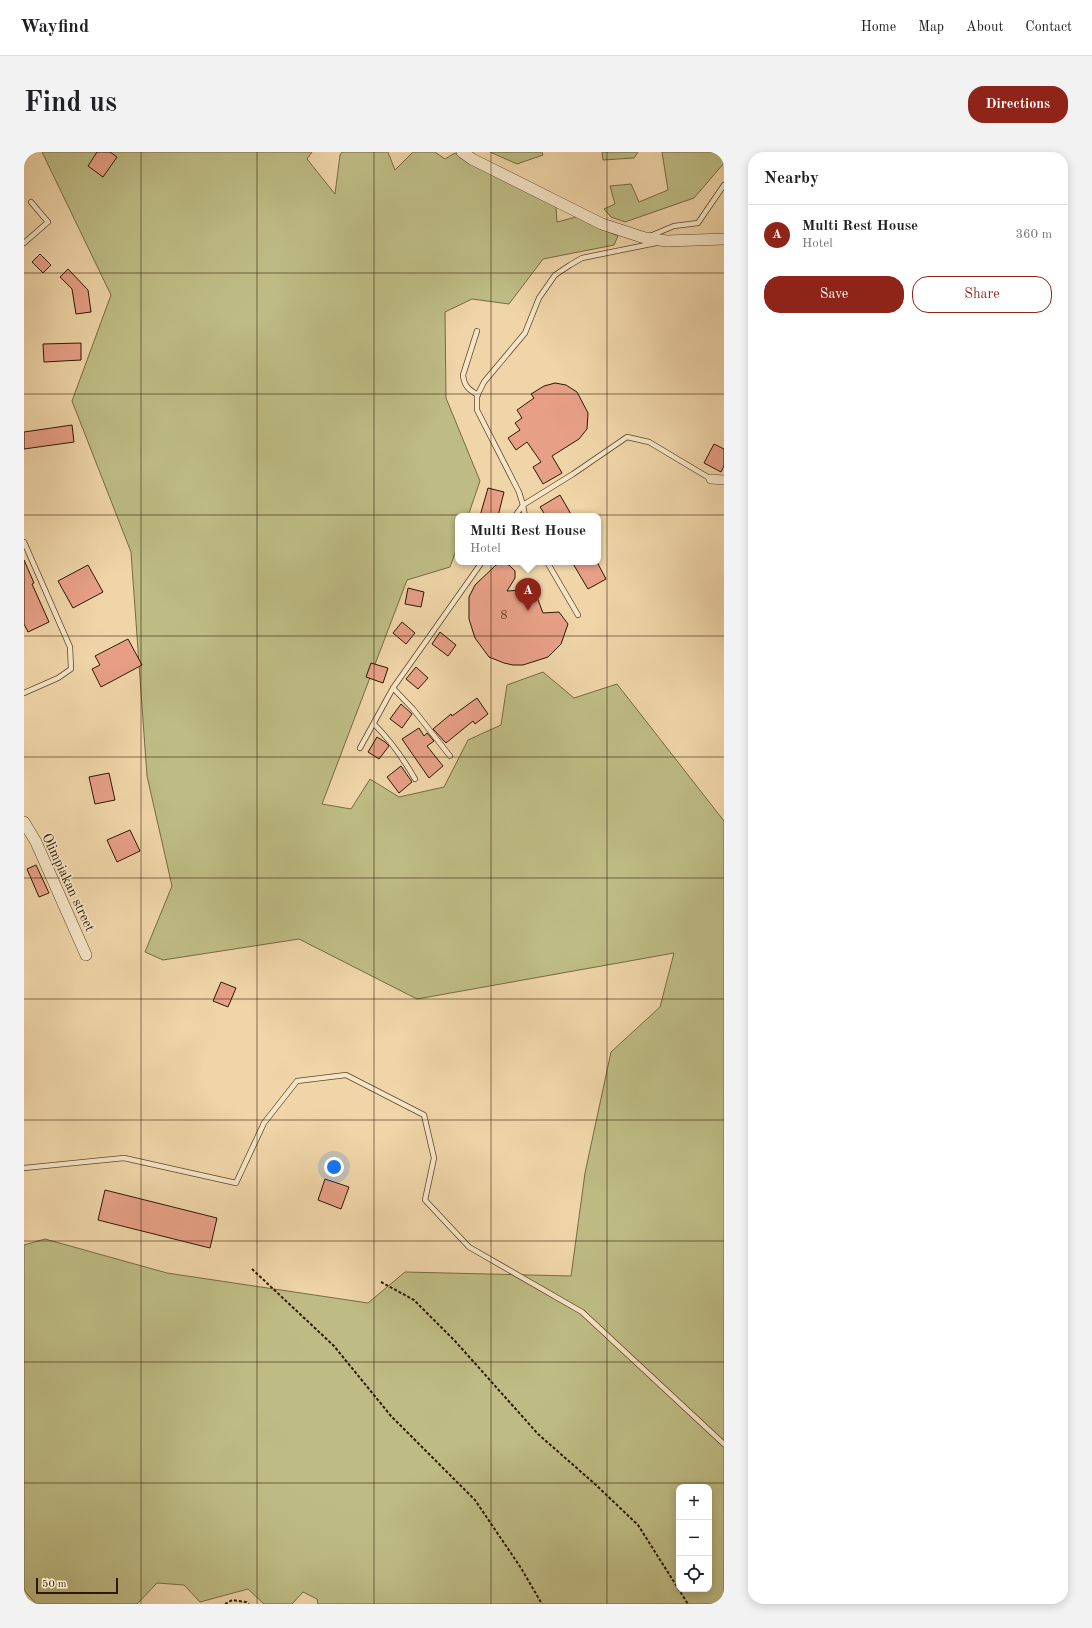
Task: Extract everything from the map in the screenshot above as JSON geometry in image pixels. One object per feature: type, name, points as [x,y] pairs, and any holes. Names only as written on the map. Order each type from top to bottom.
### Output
[{"type":"street","points":[[462,152],[472,159],[602,224],[645,238],[668,241],[724,239]]},
{"type":"street","points":[[711,480],[724,480]]},
{"type":"street","name":"Olimpiakan street","points":[[24,822],[36,842],[86,955]]},
{"type":"lane","points":[[645,238],[674,226],[698,223],[724,185]]},
{"type":"lane","points":[[24,243],[48,222],[31,202]]},
{"type":"lane","points":[[524,513],[519,492],[477,410],[478,395],[484,382],[525,332],[539,298],[555,275],[582,258],[668,241]]},
{"type":"lane","points":[[477,331],[464,375],[464,382],[469,390],[478,395]]},
{"type":"lane","points":[[517,513],[522,505],[573,474],[627,437],[648,442],[711,480]]},
{"type":"lane","points":[[24,542],[70,647],[71,669],[58,678],[24,693]]},
{"type":"lane","points":[[360,748],[393,688],[480,565]]},
{"type":"lane","points":[[549,565],[578,615]]},
{"type":"lane","points":[[393,688],[413,709],[450,756]]},
{"type":"lane","points":[[374,724],[388,738],[402,756],[415,779]]},
{"type":"lane","points":[[24,1168],[124,1158],[236,1183],[264,1123],[297,1081],[346,1075],[424,1115],[434,1158],[425,1200],[469,1247],[582,1312],[724,1444]]},
{"type":"path","points":[[252,1269],[334,1346],[391,1416],[474,1500],[521,1568],[542,1604]]},
{"type":"path","points":[[381,1282],[414,1300],[455,1341],[538,1434],[596,1485],[638,1525],[688,1604]]},
{"type":"path","points":[[225,1604],[232,1600],[246,1602],[248,1604]]},
{"type":"shaded area","points":[[42,152],[312,152],[307,159],[335,194],[340,155],[342,152],[388,152],[395,170],[413,152],[435,152],[445,159],[455,153],[556,207],[557,222],[576,217],[618,236],[614,245],[543,259],[509,304],[472,299],[445,312],[446,398],[480,481],[469,513],[455,513],[455,553],[450,567],[407,580],[322,804],[351,809],[370,779],[399,797],[444,787],[468,740],[501,725],[507,685],[543,672],[574,698],[617,684],[724,821],[724,1604],[318,1604],[317,1599],[303,1592],[292,1604],[264,1604],[248,1589],[200,1602],[184,1585],[157,1583],[137,1604],[36,1604],[24,1590],[24,1245],[45,1239],[167,1273],[368,1303],[405,1272],[571,1276],[585,1173],[611,1052],[660,1007],[674,953],[417,999],[299,939],[163,960],[145,952],[172,886],[147,776],[131,552],[72,401],[111,295]]},
{"type":"shaded area","points":[[490,152],[542,152],[543,155],[517,164]]},
{"type":"shaded area","points":[[602,152],[638,152],[634,158],[603,160]]},
{"type":"shaded area","points":[[662,152],[724,152],[724,163],[694,198],[625,222],[611,217],[604,209],[615,204],[610,186],[631,184],[639,202],[668,190]]},
{"type":"building","points":[[97,152],[110,152],[117,157],[103,177],[88,166]]},
{"type":"building","points":[[40,254],[51,265],[43,273],[32,262]]},
{"type":"building","points":[[68,269],[88,290],[91,312],[76,314],[72,289],[60,277]]},
{"type":"building","points":[[81,343],[81,360],[44,362],[43,344]]},
{"type":"building","points":[[555,383],[566,385],[577,392],[588,413],[587,429],[579,439],[552,456],[562,473],[543,484],[533,467],[541,462],[527,442],[516,450],[508,438],[520,430],[515,423],[522,418],[517,410],[534,398],[531,394],[544,386]]},
{"type":"building","points":[[72,425],[74,442],[24,449],[24,432]]},
{"type":"building","points":[[714,444],[724,449],[724,466],[721,472],[704,463]]},
{"type":"building","points":[[488,488],[504,492],[499,513],[481,513]]},
{"type":"building","points":[[560,495],[570,513],[544,513],[540,507]]},
{"type":"building","points":[[24,560],[34,583],[32,584],[49,622],[28,632],[24,624]]},
{"type":"building","points":[[88,565],[103,592],[73,608],[58,581]]},
{"type":"building","points":[[496,565],[509,565],[515,571],[515,578],[507,591],[523,590],[532,593],[537,597],[543,613],[559,612],[568,624],[561,644],[548,657],[523,665],[504,663],[489,657],[475,638],[469,619],[469,597],[475,585]]},
{"type":"building","points":[[574,565],[599,565],[606,579],[588,589]]},
{"type":"building","points":[[408,588],[424,592],[421,607],[405,604]]},
{"type":"building","points":[[402,622],[415,633],[406,644],[393,633]]},
{"type":"building","points":[[440,632],[456,645],[448,656],[432,644]]},
{"type":"building","points":[[128,639],[142,665],[101,687],[92,669],[100,665],[95,656]]},
{"type":"building","points":[[371,663],[388,668],[383,683],[366,677]]},
{"type":"building","points":[[416,667],[428,678],[418,689],[406,679]]},
{"type":"building","points":[[477,698],[488,714],[475,724],[473,721],[446,743],[433,729],[451,714],[452,716]]},
{"type":"building","points":[[401,704],[412,714],[402,728],[390,719]]},
{"type":"building","points":[[419,728],[424,736],[427,733],[434,741],[427,746],[443,766],[429,778],[402,739]]},
{"type":"building","points":[[377,737],[389,746],[379,759],[368,752]]},
{"type":"building","points":[[401,766],[412,782],[399,793],[387,777]]},
{"type":"building","points":[[109,773],[115,800],[95,804],[89,777]]},
{"type":"building","points":[[130,830],[140,851],[117,862],[107,840]]},
{"type":"building","points":[[36,865],[49,893],[39,897],[27,869]]},
{"type":"building","points":[[221,982],[236,988],[228,1007],[213,1001]]},
{"type":"building","points":[[325,1179],[349,1187],[341,1209],[318,1200]]},
{"type":"building","points":[[105,1190],[217,1218],[210,1248],[98,1220]]},
{"type":"place","name":"Multi Rest House","points":[[528,611]]}]
